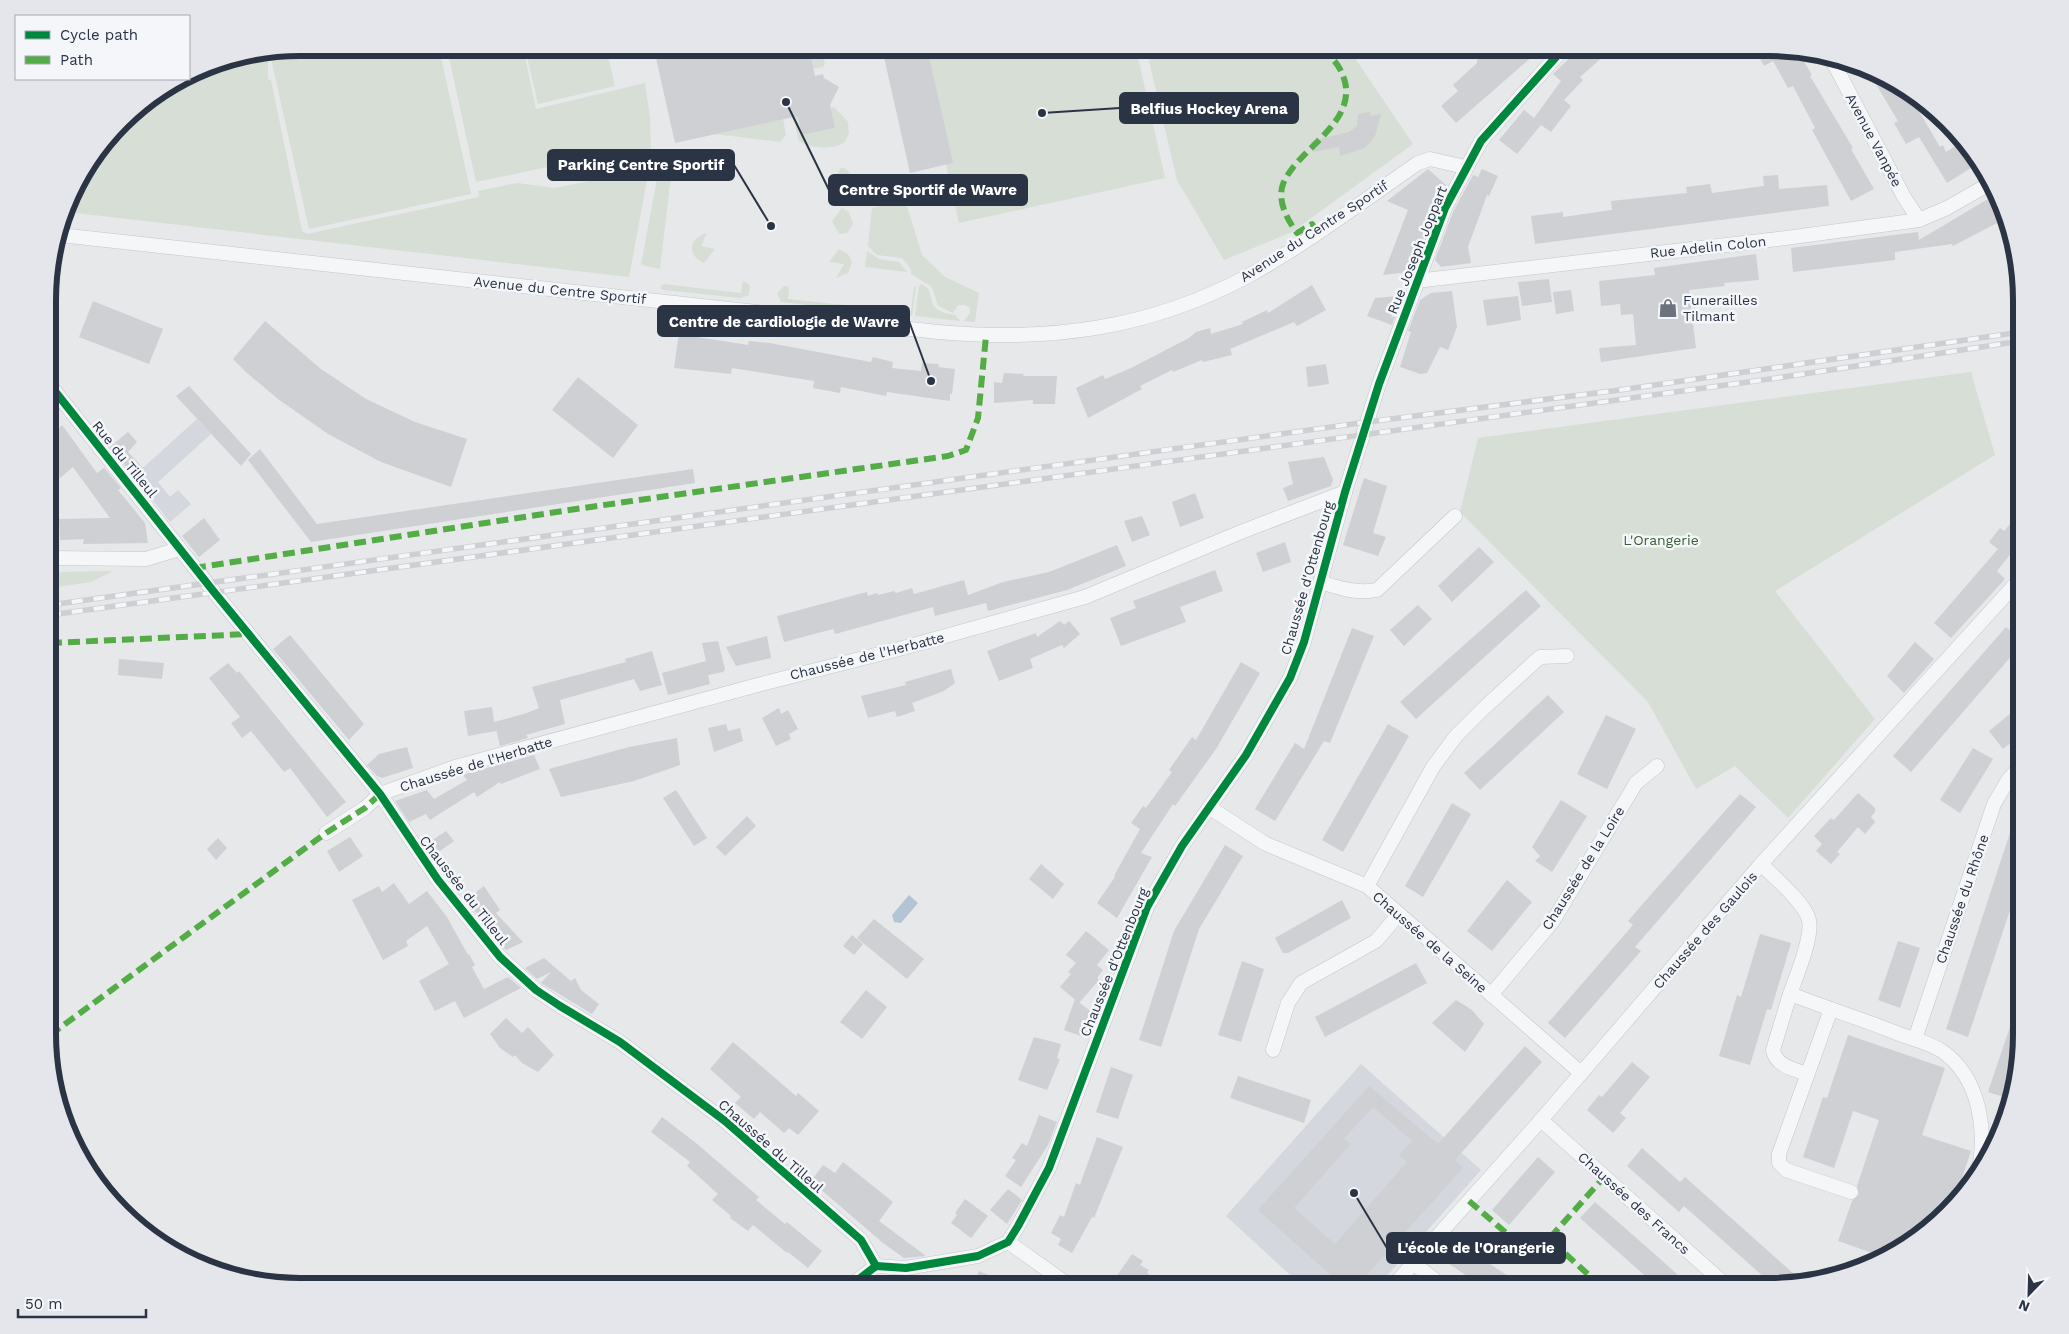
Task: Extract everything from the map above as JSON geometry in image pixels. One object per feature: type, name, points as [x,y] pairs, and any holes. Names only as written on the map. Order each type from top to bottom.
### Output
[{"type":"street","name":"Rue Joseph Joppart","points":[[1345,492],[1379,384],[1416,281],[1445,208],[1465,167],[1481,141],[1557,56]]},
{"type":"street","name":"Avenue Vanpée","points":[[1835,66],[1904,197],[1919,220]]},
{"type":"street","name":"Avenue du Centre Sportif","points":[[65,236],[938,332],[986,336],[1040,335],[1088,331],[1152,316],[1194,300],[1250,275],[1318,232],[1418,163],[1430,159],[1465,167]]},
{"type":"street","name":"Rue Adelin Colon","points":[[1416,281],[1778,239],[1919,220],[1947,208],[1985,186]]},
{"type":"street","name":"Rue du Tilleul","points":[[56,394],[179,549]]},
{"type":"street","name":"Chaussée d'Ottenbourg","points":[[1008,1242],[1049,1168],[1147,906],[1173,860],[1260,734],[1290,678],[1304,642],[1345,492]]},
{"type":"street","name":"Chaussée de l'Herbatte","points":[[380,794],[455,767],[755,685],[899,649],[1085,597],[1241,532],[1345,492]]},
{"type":"street","points":[[1321,582],[1338,588],[1369,592],[1377,590],[1455,516]]},
{"type":"street","points":[[56,558],[146,559],[179,549]]},
{"type":"street","name":"Chaussée du Tilleul","points":[[179,549],[380,794],[408,838],[476,929],[517,973],[560,1006],[627,1046],[725,1121],[861,1240],[876,1266]]},
{"type":"street","name":"Chaussée des Gaulois","points":[[1400,1278],[1541,1120],[1762,864],[2013,587]]},
{"type":"street","points":[[1366,886],[1433,766],[1456,736],[1540,657],[1567,656]]},
{"type":"street","name":"Chaussée de la Loire","points":[[1490,996],[1553,921],[1636,783],[1657,766]]},
{"type":"street","name":"Chaussée du Rhône","points":[[1915,1039],[1994,804],[2013,775]]},
{"type":"street","points":[[326,833],[365,808],[380,794]]},
{"type":"street","name":"Chaussée de la Seine","points":[[1210,808],[1266,844],[1366,886],[1490,996],[1581,1073]]},
{"type":"street","points":[[1762,864],[1803,908],[1809,920],[1808,936],[1773,1050],[1774,1058],[1780,1064],[1807,1074]]},
{"type":"street","points":[[1273,1050],[1288,1003],[1301,983],[1376,941],[1399,914]]},
{"type":"street","points":[[1790,994],[1915,1039],[1941,1051],[1970,1085],[1978,1106],[1983,1132],[1982,1152]]},
{"type":"street","points":[[1831,1009],[1778,1154],[1779,1162],[1786,1170],[1851,1192]]},
{"type":"street","name":"Chaussée des Francs","points":[[1541,1120],[1718,1278]]},
{"type":"street","points":[[860,1278],[876,1266],[906,1268],[978,1256],[1008,1242],[1059,1278]]},
{"type":"street","points":[[1413,1263],[1433,1278]]},
{"type":"shaded area","points":[[197,419],[211,434],[158,482],[170,497],[178,490],[191,504],[170,522],[134,476]]},
{"type":"shaded area","points":[[1361,1064],[1481,1170],[1385,1278],[1293,1278],[1226,1216]]},
{"type":"green space","points":[[301,56],[441,56],[471,194],[309,229],[271,58]]},
{"type":"green space","points":[[449,56],[525,56],[536,109],[645,83],[650,117],[651,158],[647,164],[551,182],[548,167],[476,182]]},
{"type":"green space","points":[[527,56],[608,56],[615,86],[538,104]]},
{"type":"green space","points":[[811,56],[823,56],[825,64],[823,67],[813,69]]},
{"type":"green space","points":[[922,56],[1138,56],[1165,178],[959,223]]},
{"type":"green space","points":[[1148,56],[1353,56],[1413,144],[1292,232],[1224,260],[1177,180]]},
{"type":"green space","points":[[268,58],[268,79],[271,80],[302,231],[307,234],[479,197],[478,191],[517,183],[555,188],[649,169],[629,277],[73,213],[81,192],[97,165],[117,139],[139,117],[165,97],[192,81],[222,69]]},
{"type":"green space","points":[[834,107],[848,122],[849,133],[845,142],[840,145],[822,148],[810,146],[799,141],[793,117],[798,116],[803,135],[835,128],[830,108]]},
{"type":"green space","points":[[783,119],[786,135],[780,142],[715,134]]},
{"type":"green space","points":[[673,159],[660,269],[641,265],[660,163]]},
{"type":"green space","points":[[842,167],[848,171],[853,181],[848,191],[838,194],[833,179]]},
{"type":"green space","points":[[905,200],[922,255],[945,277],[979,293],[975,322],[964,321],[970,313],[970,308],[965,305],[958,305],[953,313],[938,306],[932,287],[911,274],[911,269],[902,258],[877,255],[868,246],[872,208]]},
{"type":"green space","points":[[842,208],[849,212],[853,224],[847,233],[839,234],[832,221]]},
{"type":"green space","points":[[707,233],[701,246],[715,249],[704,263],[694,256],[692,247],[696,239]]},
{"type":"green space","points":[[839,249],[848,254],[852,262],[848,273],[836,278],[844,264],[829,262]]},
{"type":"green space","points":[[867,251],[879,259],[899,262],[907,272],[865,267]]},
{"type":"green space","points":[[743,281],[750,285],[749,295],[740,298],[663,290],[660,287],[663,284],[741,293]]},
{"type":"green space","points":[[921,284],[929,291],[934,305],[938,309],[945,313],[956,315],[960,321],[915,316],[919,286]]},
{"type":"green space","points":[[784,286],[789,287],[788,299],[911,312],[914,286],[916,287],[912,316],[781,302],[777,293]]},
{"type":"green space","name":"L'Orangerie","points":[[1971,372],[1995,455],[1775,591],[1875,719],[1788,818],[1735,766],[1696,789],[1648,702],[1460,512],[1478,438]]},
{"type":"green space","points":[[113,571],[91,582],[56,587],[56,572]]},
{"type":"water","points":[[909,895],[918,903],[901,923],[894,922],[892,915]]},
{"type":"building","points":[[666,56],[811,56],[815,76],[823,74],[824,78],[839,87],[830,105],[835,128],[802,135],[798,116],[675,143],[656,58]]},
{"type":"building","points":[[884,56],[929,56],[953,163],[910,173]]},
{"type":"building","points":[[1486,56],[1533,56],[1456,123],[1441,106],[1458,91],[1453,85],[1477,63],[1477,60]]},
{"type":"building","points":[[1572,56],[1604,56],[1580,77],[1583,80],[1564,100],[1571,106],[1551,132],[1541,125],[1517,154],[1499,140],[1524,110],[1534,118],[1561,81],[1553,74]]},
{"type":"building","points":[[1759,56],[1802,58],[1812,75],[1810,76],[1853,148],[1851,149],[1874,189],[1851,201],[1812,130],[1815,128],[1793,86],[1788,88],[1773,61],[1764,66]]},
{"type":"building","points":[[1873,80],[1916,106],[1940,147],[1943,145],[1946,152],[1957,145],[1971,168],[1947,183],[1919,137],[1906,144],[1894,123],[1898,121]]},
{"type":"building","points":[[1370,112],[1371,116],[1381,114],[1375,136],[1365,148],[1340,156],[1339,147],[1313,152],[1311,141],[1349,132],[1357,126],[1358,114]]},
{"type":"building","points":[[1428,169],[1447,186],[1437,205],[1422,243],[1420,240],[1408,272],[1383,275],[1408,210],[1387,201]]},
{"type":"building","points":[[1482,169],[1498,176],[1489,196],[1487,195],[1468,247],[1471,263],[1441,267],[1435,260],[1453,212],[1473,175],[1478,177]]},
{"type":"building","points":[[1778,175],[1779,189],[1827,185],[1829,206],[1535,244],[1531,216],[1563,212],[1563,217],[1612,210],[1611,201],[1687,193],[1686,187],[1710,184],[1712,193],[1764,186],[1763,176]]},
{"type":"building","points":[[1988,199],[2000,222],[1953,246],[1952,244],[1895,252],[1895,260],[1793,272],[1791,248],[1918,232],[1919,240]]},
{"type":"building","points":[[1756,254],[1759,280],[1724,283],[1725,286],[1689,290],[1696,348],[1601,362],[1599,348],[1636,345],[1633,314],[1621,315],[1620,304],[1601,306],[1599,281],[1655,275],[1654,268]]},
{"type":"building","points":[[1549,279],[1552,302],[1522,306],[1518,282]]},
{"type":"building","points":[[1312,285],[1326,310],[1297,326],[1294,322],[1230,349],[1232,355],[1203,362],[1202,360],[1173,372],[1172,370],[1140,386],[1142,389],[1088,418],[1076,388],[1103,375],[1105,379],[1131,368],[1189,338],[1196,332],[1210,328],[1211,334],[1243,324],[1242,322],[1267,310],[1268,313]]},
{"type":"building","points":[[1571,290],[1574,311],[1556,314],[1553,292]]},
{"type":"building","points":[[1452,291],[1457,327],[1448,350],[1440,347],[1427,373],[1420,374],[1400,367],[1411,332],[1408,331],[1420,300],[1431,293]]},
{"type":"building","points":[[1399,296],[1391,318],[1395,316],[1392,325],[1367,316],[1375,298]]},
{"type":"building","points":[[1518,296],[1521,320],[1487,326],[1483,300]]},
{"type":"building","points":[[93,301],[163,329],[149,364],[79,337]]},
{"type":"building","points":[[265,321],[321,369],[366,399],[415,422],[467,439],[451,487],[381,462],[328,434],[278,399],[247,373],[233,359]]},
{"type":"building","points":[[679,332],[697,334],[697,337],[748,345],[749,341],[770,343],[871,362],[873,357],[893,362],[892,368],[921,371],[922,363],[939,364],[938,367],[955,369],[952,394],[950,394],[950,401],[887,392],[886,396],[841,387],[840,393],[813,388],[814,381],[732,368],[731,374],[674,368]]},
{"type":"building","points":[[1326,364],[1329,384],[1308,387],[1306,367]]},
{"type":"building","points":[[1004,373],[1024,374],[1023,376],[1057,376],[1055,404],[1033,404],[1033,400],[994,403],[994,382],[1002,383]]},
{"type":"building","points":[[578,377],[638,425],[613,458],[552,410]]},
{"type":"building","points":[[189,386],[251,454],[241,466],[176,396]]},
{"type":"building","points":[[62,425],[97,473],[104,468],[121,488],[118,490],[145,523],[148,543],[83,544],[84,539],[60,540],[59,519],[110,518],[73,467],[60,478],[56,474],[56,426],[58,429]]},
{"type":"building","points":[[128,432],[137,442],[128,452],[143,468],[134,476],[110,447]]},
{"type":"building","points":[[260,449],[317,524],[693,469],[695,483],[311,542],[248,460]]},
{"type":"building","points":[[1324,457],[1333,480],[1331,486],[1288,501],[1283,488],[1293,484],[1288,462]]},
{"type":"building","points":[[1364,478],[1387,486],[1373,533],[1386,537],[1378,556],[1343,545]]},
{"type":"building","points":[[1195,493],[1204,518],[1180,527],[1172,502]]},
{"type":"building","points":[[1142,516],[1150,535],[1132,542],[1124,521]]},
{"type":"building","points":[[204,518],[220,540],[199,557],[182,536]]},
{"type":"building","points":[[2013,521],[2013,551],[1997,571],[2005,579],[1951,638],[1934,623],[1998,549],[1989,542],[2000,528],[2004,531]]},
{"type":"building","points":[[1285,542],[1291,562],[1263,572],[1256,553]]},
{"type":"building","points":[[1117,545],[1126,566],[1067,590],[988,611],[986,603],[935,616],[933,607],[835,634],[833,629],[784,642],[777,616],[867,592],[868,596],[894,591],[896,593],[912,588],[914,594],[964,580],[968,595],[1003,582],[1049,572]]},
{"type":"building","points":[[1479,547],[1494,562],[1452,602],[1438,586]]},
{"type":"building","points":[[1215,570],[1223,591],[1180,607],[1186,622],[1121,646],[1110,618],[1136,608],[1133,601]]},
{"type":"building","points":[[1526,590],[1541,606],[1416,719],[1400,702]]},
{"type":"building","points":[[1418,605],[1432,619],[1404,646],[1390,630]]},
{"type":"building","points":[[1060,621],[1064,625],[1069,621],[1080,634],[1064,648],[1062,645],[1030,659],[1033,668],[999,681],[987,651],[1036,633],[1037,637]]},
{"type":"building","points":[[2006,627],[2013,633],[2013,654],[1911,772],[1893,756]]},
{"type":"building","points":[[1352,628],[1374,636],[1330,743],[1324,741],[1275,821],[1255,809],[1295,743],[1304,749]]},
{"type":"building","points":[[290,635],[364,724],[349,740],[273,649]]},
{"type":"building","points":[[767,636],[771,658],[736,666],[726,647]]},
{"type":"building","points":[[718,641],[725,669],[723,672],[708,675],[710,684],[668,695],[662,673],[706,661],[702,643]]},
{"type":"building","points":[[1915,642],[1934,659],[1904,693],[1887,676]]},
{"type":"building","points":[[652,651],[662,685],[640,691],[634,679],[560,700],[565,724],[526,735],[528,738],[500,746],[496,729],[496,731],[468,736],[464,711],[492,707],[494,722],[527,713],[539,708],[532,687],[626,662],[625,659]]},
{"type":"building","points":[[119,659],[164,663],[162,679],[118,675]]},
{"type":"building","points":[[1241,662],[1260,673],[1216,749],[1175,806],[1173,804],[1141,853],[1152,857],[1117,918],[1097,903],[1115,877],[1140,829],[1131,823],[1143,806],[1146,808],[1172,772],[1169,770],[1192,737],[1196,740]]},
{"type":"building","points":[[228,663],[237,673],[239,671],[346,802],[327,817],[290,768],[284,772],[251,731],[242,738],[231,723],[240,717],[209,678]]},
{"type":"building","points":[[951,669],[955,683],[944,691],[912,703],[915,711],[897,717],[895,711],[868,718],[861,696],[906,685],[905,682]]},
{"type":"building","points":[[1548,695],[1564,712],[1480,790],[1464,773]]},
{"type":"building","points":[[779,708],[781,714],[788,710],[798,729],[789,734],[791,739],[776,746],[762,718]]},
{"type":"building","points":[[2013,712],[2013,741],[2003,749],[1989,731]]},
{"type":"building","points":[[1606,715],[1636,729],[1607,789],[1577,774]]},
{"type":"building","points":[[726,724],[728,731],[740,728],[743,741],[714,752],[708,728]]},
{"type":"building","points":[[1388,724],[1409,736],[1343,852],[1322,840]]},
{"type":"building","points":[[677,738],[680,765],[634,781],[561,797],[549,769],[629,747]]},
{"type":"building","points":[[407,747],[413,768],[382,778],[377,776],[367,765],[379,754]]},
{"type":"building","points":[[1973,748],[1993,759],[1960,813],[1940,800]]},
{"type":"building","points":[[534,755],[540,769],[501,784],[500,782],[477,797],[474,792],[430,820],[426,814],[409,822],[395,801],[427,790],[434,799],[467,780],[463,775]]},
{"type":"building","points":[[676,790],[707,838],[694,846],[663,798]]},
{"type":"building","points":[[1858,793],[1875,808],[1875,812],[1871,817],[1875,822],[1865,834],[1858,827],[1837,852],[1840,854],[1831,864],[1816,851],[1822,844],[1814,836],[1831,818],[1834,820]]},
{"type":"building","points":[[1740,794],[1756,807],[1635,947],[1641,951],[1565,1038],[1548,1023],[1633,925],[1628,921]]},
{"type":"building","points":[[1561,800],[1587,816],[1552,872],[1535,861],[1540,856],[1532,847]]},
{"type":"building","points":[[1452,803],[1471,814],[1423,897],[1405,886]]},
{"type":"building","points":[[747,816],[756,826],[725,856],[716,847]]},
{"type":"building","points":[[2013,823],[2013,901],[1968,1037],[1946,1029]]},
{"type":"building","points":[[446,831],[454,841],[433,856],[425,845]]},
{"type":"building","points":[[350,837],[363,856],[339,872],[327,851]]},
{"type":"building","points":[[218,838],[227,848],[216,860],[207,849]]},
{"type":"building","points":[[1225,845],[1243,856],[1199,929],[1161,1047],[1139,1040],[1174,931]]},
{"type":"building","points":[[1041,864],[1064,884],[1053,899],[1029,879]]},
{"type":"building","points":[[1507,880],[1532,902],[1492,951],[1467,931]]},
{"type":"building","points":[[394,883],[409,904],[427,891],[447,917],[469,954],[475,965],[472,967],[484,989],[508,977],[521,988],[464,1018],[455,1001],[435,1011],[419,981],[449,964],[427,926],[406,941],[408,946],[383,960],[352,900],[379,886],[382,892]]},
{"type":"building","points":[[484,886],[500,910],[496,913],[523,942],[506,950],[466,900]]},
{"type":"building","points":[[1342,900],[1351,918],[1288,953],[1283,953],[1275,938]]},
{"type":"building","points":[[874,919],[924,959],[907,979],[857,938]]},
{"type":"building","points":[[1086,931],[1109,950],[1097,965],[1103,970],[1097,978],[1099,980],[1079,1003],[1060,987],[1071,974],[1068,972],[1076,963],[1066,955]]},
{"type":"building","points":[[1760,934],[1791,943],[1771,1010],[1767,1009],[1750,1065],[1719,1056],[1737,995],[1741,997]]},
{"type":"building","points":[[852,935],[863,944],[854,955],[843,946]]},
{"type":"building","points":[[1898,941],[1920,948],[1900,1008],[1878,1000]]},
{"type":"building","points":[[544,958],[571,981],[575,978],[581,990],[599,1004],[592,1014],[541,983],[551,972],[537,979],[525,968]]},
{"type":"building","points":[[1242,961],[1264,969],[1241,1042],[1218,1035]]},
{"type":"building","points":[[1416,963],[1427,983],[1325,1037],[1315,1017]]},
{"type":"building","points":[[866,990],[887,1007],[862,1039],[840,1022]]},
{"type":"building","points":[[1075,999],[1095,1015],[1087,1038],[1064,1030]]},
{"type":"building","points":[[1456,1000],[1472,1010],[1484,1024],[1465,1052],[1432,1023]]},
{"type":"building","points":[[506,1018],[522,1033],[528,1027],[554,1055],[538,1072],[522,1063],[515,1055],[513,1057],[500,1048],[490,1034]]},
{"type":"building","points":[[2013,1018],[2011,1065],[2004,1097],[1988,1092]]},
{"type":"building","points":[[1848,1035],[1945,1068],[1922,1135],[1971,1151],[1960,1185],[1952,1195],[1930,1217],[1904,1237],[1875,1254],[1838,1241],[1852,1201],[1859,1194],[1857,1186],[1879,1120],[1853,1111],[1834,1168],[1803,1157],[1823,1097],[1827,1098]]},
{"type":"building","points":[[1034,1037],[1061,1044],[1057,1058],[1060,1059],[1047,1090],[1018,1080]]},
{"type":"building","points":[[733,1042],[796,1096],[798,1093],[819,1111],[798,1135],[789,1128],[784,1133],[760,1112],[754,1119],[735,1103],[741,1097],[710,1069]]},
{"type":"building","points":[[1525,1046],[1542,1062],[1455,1160],[1463,1168],[1364,1278],[1334,1278],[1258,1210],[1369,1086],[1438,1144]],"holes":[[[1373,1107],[1412,1141],[1399,1155],[1407,1162],[1335,1244],[1294,1208],[1351,1144],[1344,1139]]]},
{"type":"building","points":[[1632,1062],[1650,1077],[1620,1113],[1626,1118],[1613,1133],[1587,1110],[1599,1095],[1602,1097]]},
{"type":"building","points":[[1111,1067],[1133,1075],[1118,1119],[1096,1112]]},
{"type":"building","points":[[1238,1076],[1311,1100],[1304,1123],[1230,1098]]},
{"type":"building","points":[[1039,1115],[1057,1122],[1048,1145],[1021,1187],[1005,1176],[1016,1160],[1012,1158],[1022,1143],[1027,1146]]},
{"type":"building","points":[[662,1117],[696,1143],[759,1197],[756,1200],[785,1224],[787,1222],[822,1251],[808,1268],[753,1225],[748,1231],[730,1218],[731,1216],[712,1200],[718,1194],[687,1166],[690,1162],[651,1132]]},
{"type":"building","points":[[1097,1137],[1123,1147],[1094,1218],[1092,1217],[1072,1253],[1058,1245],[1061,1239],[1051,1233],[1060,1215],[1064,1217],[1076,1183],[1080,1185]]},
{"type":"building","points":[[1642,1148],[1680,1182],[1685,1177],[1796,1276],[1765,1278],[1684,1206],[1679,1212],[1627,1166]]},
{"type":"building","points":[[1538,1157],[1555,1172],[1509,1225],[1492,1210]]},
{"type":"building","points":[[843,1162],[893,1202],[879,1221],[926,1256],[904,1258],[883,1243],[811,1181],[823,1165],[835,1173]]},
{"type":"building","points":[[1008,1189],[1022,1200],[1007,1224],[990,1210]]},
{"type":"building","points":[[965,1199],[988,1216],[971,1238],[951,1223],[957,1215],[955,1213]]},
{"type":"building","points":[[1595,1202],[1681,1278],[1647,1278],[1580,1218]]},
{"type":"building","points":[[1455,1240],[1511,1278],[1470,1278],[1442,1259]]},
{"type":"building","points":[[1132,1254],[1143,1261],[1140,1265],[1149,1270],[1147,1273],[1154,1278],[1116,1278]]},
{"type":"building","points":[[979,1271],[996,1278],[976,1278]]},
{"type":"railway","points":[[56,604],[1367,422],[1620,390],[2013,333]]},
{"type":"railway","points":[[56,614],[1777,378],[2013,342]]},
{"type":"marked path","points":[[1318,232],[1312,224],[1297,233],[1284,210],[1281,190],[1290,171],[1323,136],[1342,111],[1346,97],[1345,82],[1338,66],[1330,56]]},
{"type":"marked path","points":[[194,568],[576,509],[948,456],[966,450],[978,418],[986,336]]},
{"type":"marked path","points":[[56,643],[249,634]]},
{"type":"marked path","points":[[56,1031],[326,833],[365,808],[380,794]]},
{"type":"marked path","points":[[1592,1278],[1549,1239],[1604,1177]]},
{"type":"marked path","points":[[1469,1201],[1534,1257],[1549,1239]]},
{"type":"cycle path","points":[[860,1278],[876,1266],[906,1268],[978,1256],[1008,1242],[1018,1226],[1049,1168],[1147,907],[1182,846],[1246,755],[1290,678],[1304,642],[1345,492],[1379,384],[1445,208],[1481,141],[1557,56]]},
{"type":"cycle path","points":[[56,393],[214,592],[380,794],[438,880],[500,957],[536,990],[620,1042],[725,1121],[861,1240],[876,1266]]},
{"type":"place","name":"Centre Sportif de Wavre","points":[[786,102]]},
{"type":"place","name":"Belfius Hockey Arena","points":[[1042,113]]},
{"type":"place","name":"Parking Centre Sportif","points":[[771,226]]},
{"type":"place","name":"Funerailles Tilmant","points":[[1668,308]]},
{"type":"place","name":"Centre de cardiologie de Wavre","points":[[931,381]]},
{"type":"place","name":"L'école de l'Orangerie","points":[[1354,1193]]}]
